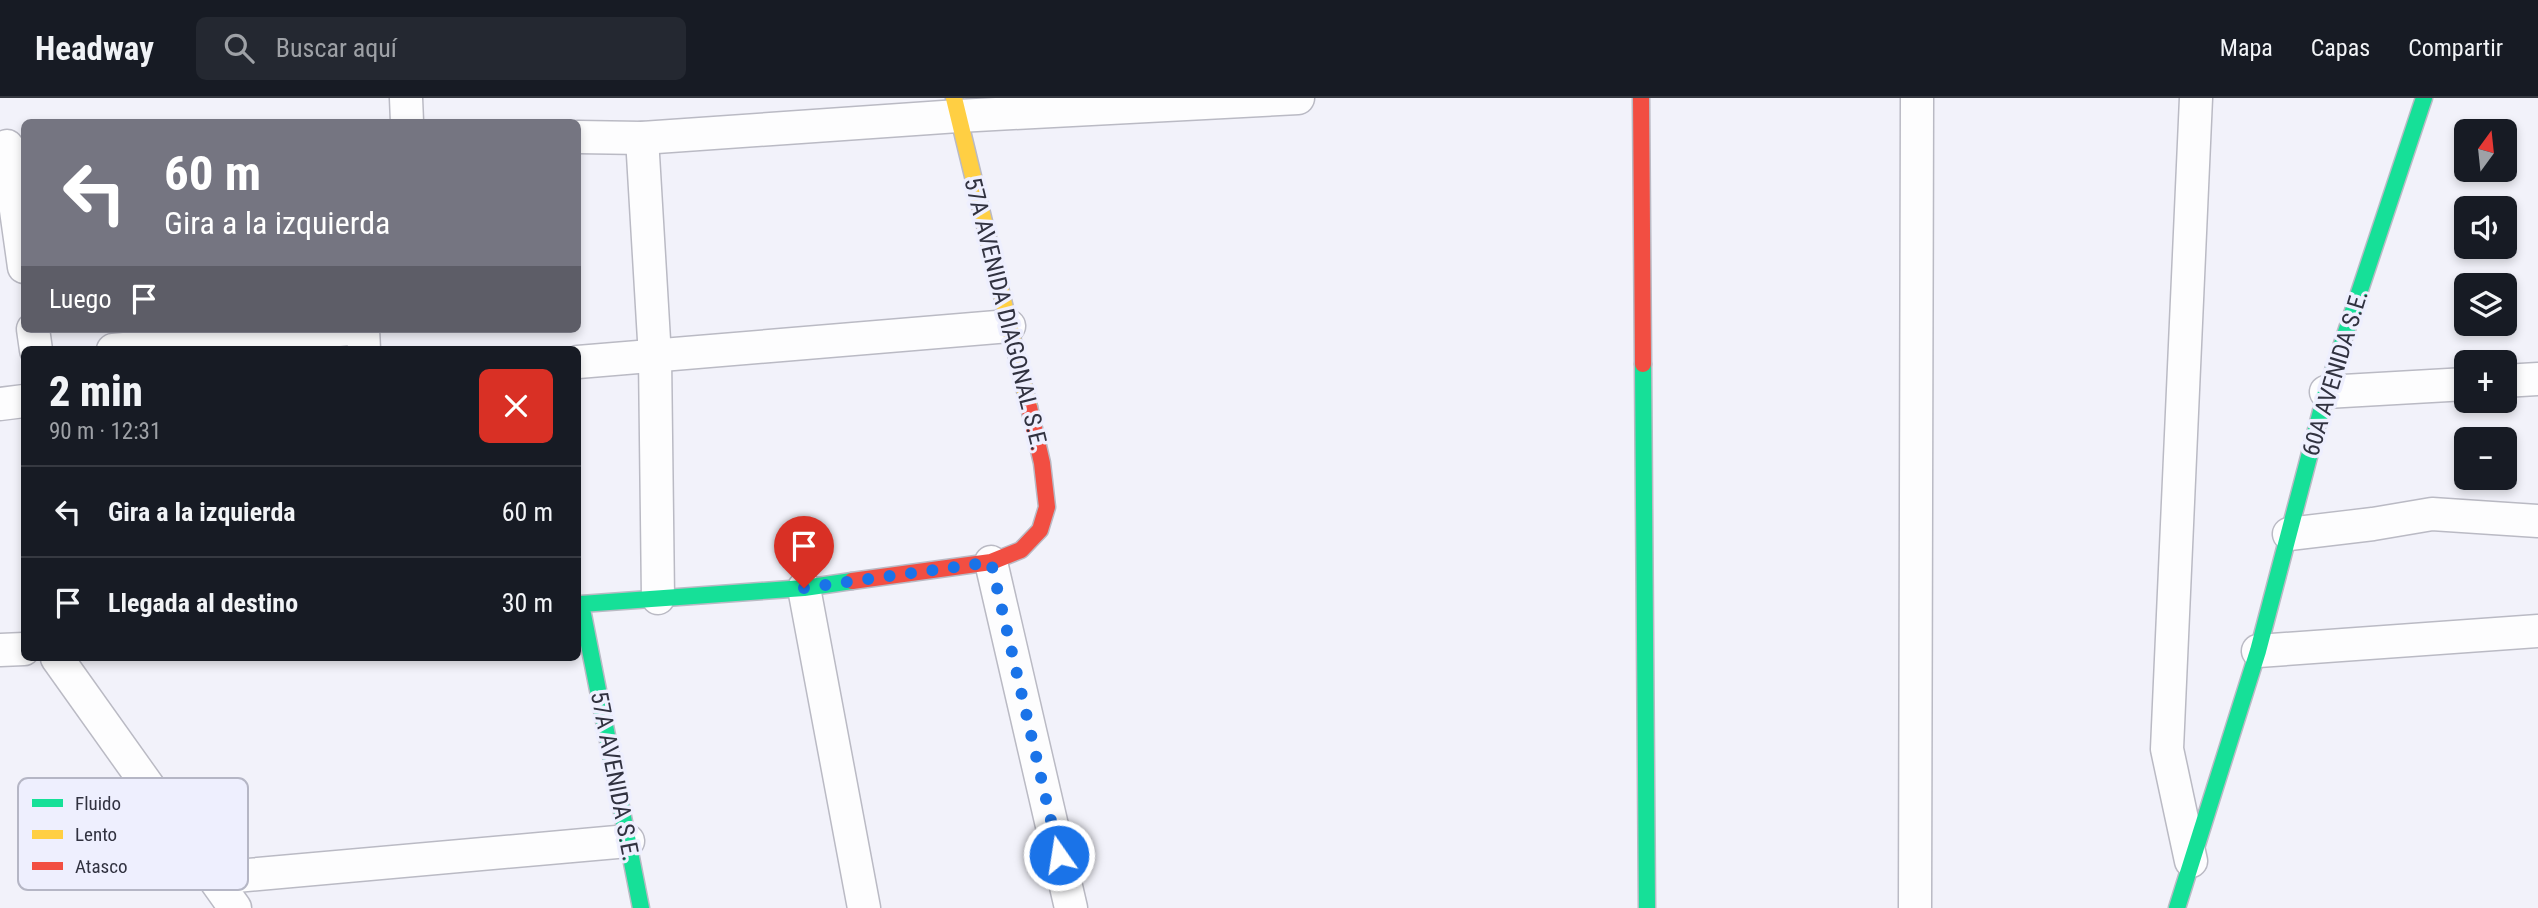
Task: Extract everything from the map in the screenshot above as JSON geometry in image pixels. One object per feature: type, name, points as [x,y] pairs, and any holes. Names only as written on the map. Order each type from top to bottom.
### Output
[{"type":"street","points":[[406,98],[407,119]]},
{"type":"street","points":[[581,137],[642,138],[956,107],[1298,98]]},
{"type":"street","points":[[1641,98],[1647,908]]},
{"type":"street","points":[[1915,908],[1917,98]]},
{"type":"street","points":[[2191,861],[2167,749],[2196,98]]},
{"type":"street","name":"60A AVENIDA S.E.","points":[[2177,908],[2258,651],[2326,392],[2424,98]]},
{"type":"street","name":"57A AVENIDA DIAGONAL S.E.","points":[[956,107],[1042,463],[1047,507],[1040,530],[1021,550],[991,562]]},
{"type":"street","points":[[642,138],[655,357],[658,598]]},
{"type":"street","points":[[11,146],[21,239]]},
{"type":"street","points":[[581,362],[1009,326]]},
{"type":"street","points":[[158,346],[305,333]]},
{"type":"street","points":[[2517,380],[2538,379]]},
{"type":"street","points":[[2326,392],[2454,385]]},
{"type":"street","points":[[0,404],[21,401]]},
{"type":"street","points":[[2289,534],[2432,514],[2538,521]]},
{"type":"street","points":[[581,604],[804,588],[991,562],[1071,908]]},
{"type":"street","points":[[804,588],[864,908]]},
{"type":"street","name":"57A AVENIDA S.E.","points":[[581,614],[641,908]]},
{"type":"street","points":[[2258,651],[2538,631]]},
{"type":"street","points":[[0,650],[21,649]]},
{"type":"street","points":[[59,661],[143,778]]},
{"type":"street","points":[[248,875],[628,841]]},
{"type":"street","points":[[222,890],[235,908]]},
{"type":"traffic: fast","points":[[2177,908],[2258,651],[2326,392],[2424,98]]},
{"type":"traffic: fast","points":[[1643,364],[1647,908]]},
{"type":"traffic: fast","points":[[641,908],[581,604],[804,588],[852,581]]},
{"type":"traffic: slow","points":[[954,98],[1029,407]]},
{"type":"traffic: jam","points":[[1641,98],[1643,364]]},
{"type":"traffic: jam","points":[[852,581],[991,562],[1021,550],[1040,530],[1047,507],[1042,463],[1029,407]]},
{"type":"route","points":[[804,588],[991,562],[1059,855]]}]
